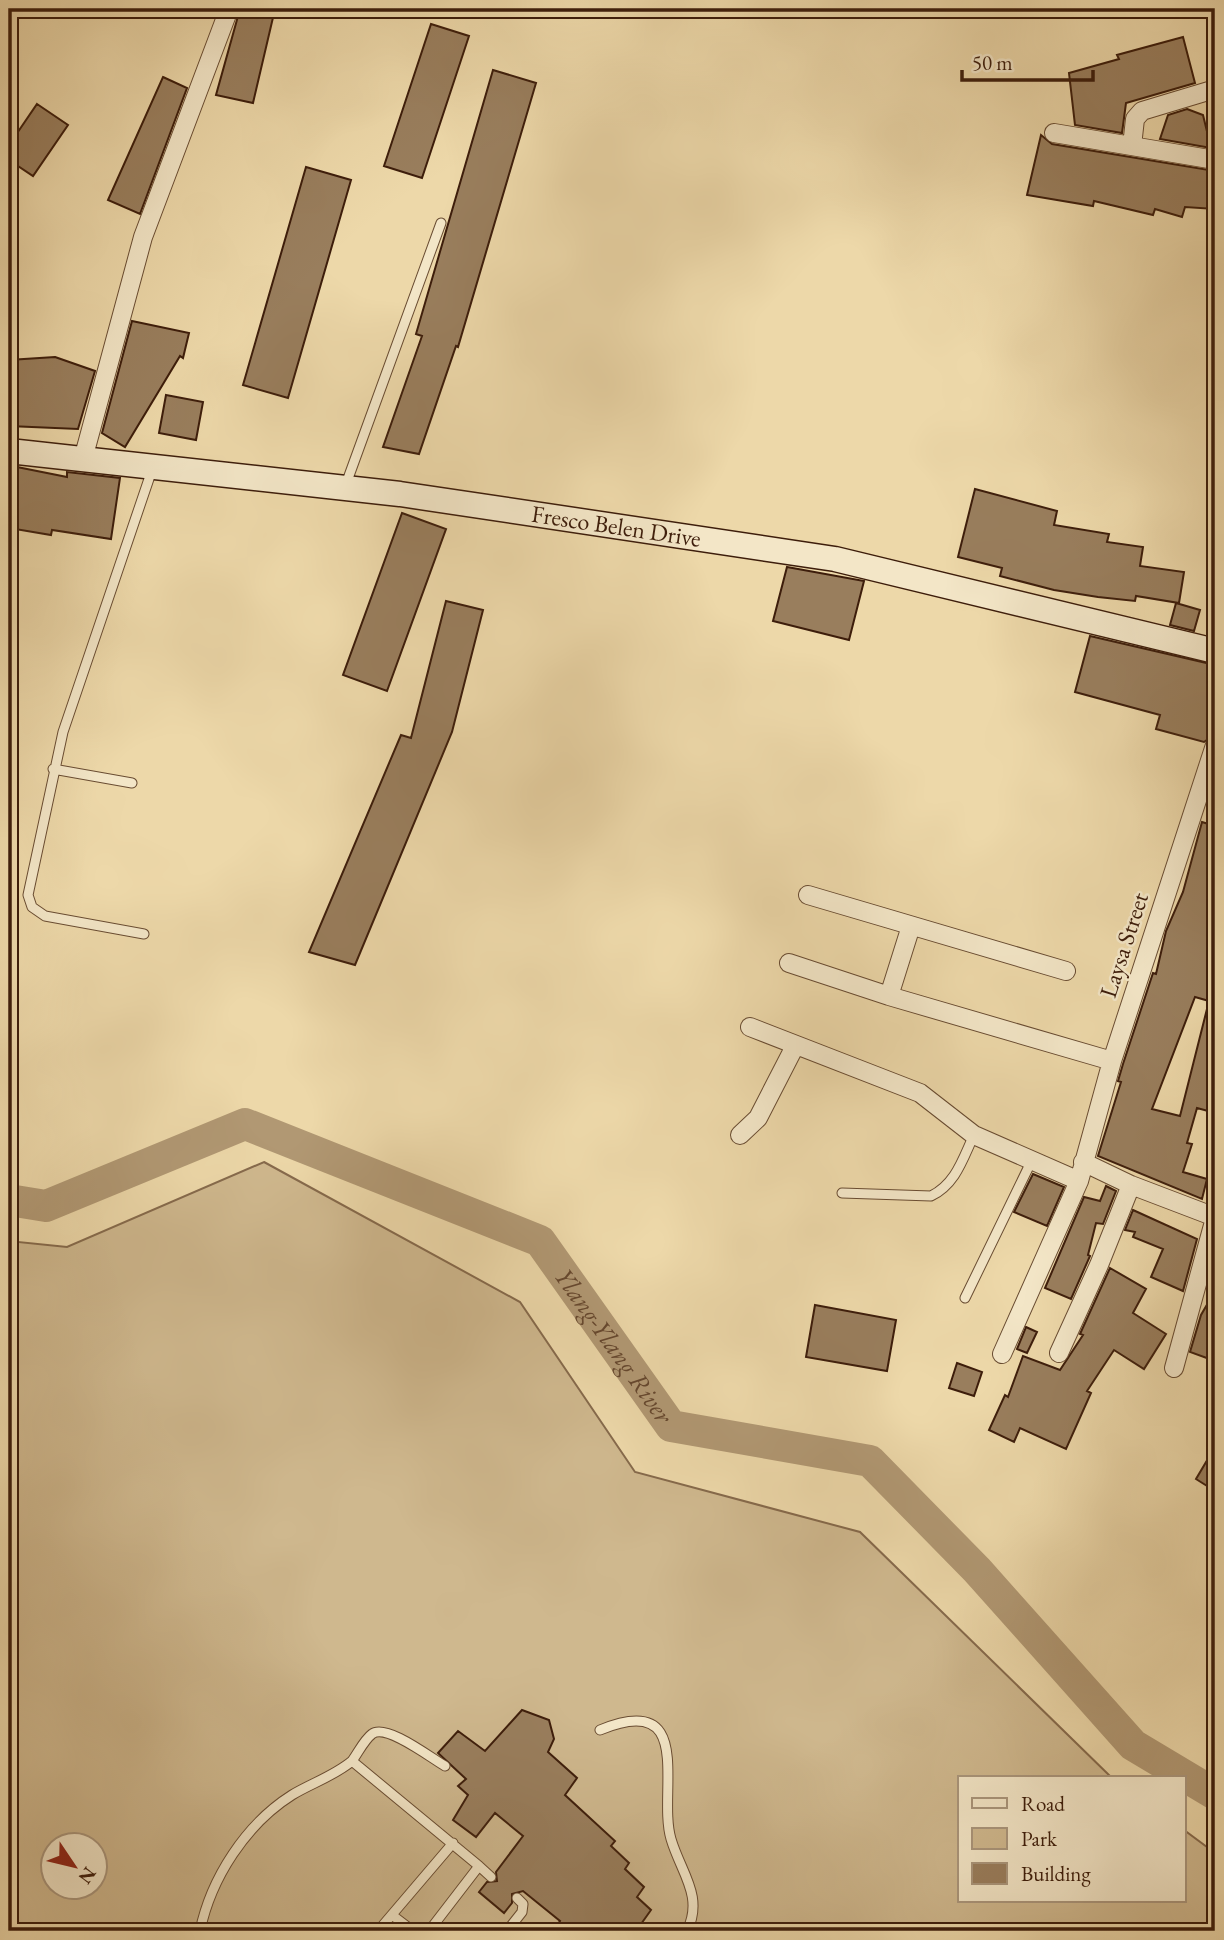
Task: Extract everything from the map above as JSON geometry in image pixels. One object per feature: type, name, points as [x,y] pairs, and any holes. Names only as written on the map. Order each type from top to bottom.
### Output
[{"type":"street","points":[[83,459],[143,237],[229,9]]},
{"type":"street","points":[[1132,146],[1135,119],[1142,111],[1215,89]]},
{"type":"street","points":[[1054,133],[1215,160]]},
{"type":"street","name":"Fresco Belen Drive","points":[[9,451],[345,488],[835,559],[1215,651]]},
{"type":"street","name":"Laysa Street","points":[[1002,1354],[1079,1181],[1112,1061],[1215,745]]},
{"type":"street","points":[[808,895],[1066,971]]},
{"type":"street","points":[[889,996],[911,926]]},
{"type":"street","points":[[789,962],[889,996],[1112,1061]]},
{"type":"street","points":[[750,1027],[920,1093],[974,1135],[1079,1181]]},
{"type":"street","points":[[740,1135],[758,1118],[796,1046]]},
{"type":"street","points":[[1083,1162],[1131,1185],[1215,1217],[1174,1368]]},
{"type":"street","points":[[1059,1353],[1099,1265],[1131,1185]]},
{"type":"lane","points":[[345,488],[441,223]]},
{"type":"lane","points":[[144,934],[45,916],[32,907],[28,895],[53,769],[153,466]]},
{"type":"lane","points":[[53,769],[132,783]]},
{"type":"lane","points":[[842,1194],[931,1196],[943,1191],[954,1178],[974,1135]]},
{"type":"lane","points":[[965,1298],[1032,1160]]},
{"type":"lane","points":[[600,1730],[632,1719],[648,1724],[666,1742],[669,1760],[667,1819],[671,1839],[692,1889],[694,1913],[687,1931]]},
{"type":"lane","points":[[200,1931],[207,1907],[233,1854],[264,1815],[307,1787],[338,1773],[352,1761],[372,1734],[380,1731],[392,1734],[445,1766]]},
{"type":"lane","points":[[352,1761],[491,1877]]},
{"type":"lane","points":[[378,1931],[453,1843]]},
{"type":"lane","points":[[429,1931],[479,1866]]},
{"type":"lane","points":[[507,1931],[522,1912],[523,1904],[517,1898]]},
{"type":"lane","points":[[392,1915],[413,1931]]},
{"type":"green space","points":[[264,1162],[520,1302],[635,1472],[860,1532],[1110,1776],[958,1776],[958,1902],[1186,1902],[1186,1831],[1215,1853],[1215,1931],[9,1931],[9,1241],[67,1247]]},
{"type":"building","points":[[240,9],[275,9],[253,103],[216,95]]},
{"type":"building","points":[[431,24],[469,36],[422,178],[384,166]]},
{"type":"building","points":[[1183,37],[1195,83],[1126,103],[1122,133],[1075,125],[1069,73],[1119,59],[1117,55]]},
{"type":"building","points":[[493,70],[536,83],[458,347],[456,346],[419,454],[383,447],[422,336],[416,334]]},
{"type":"building","points":[[163,77],[187,88],[140,214],[108,200]]},
{"type":"building","points":[[37,104],[68,125],[33,176],[9,160],[9,145]]},
{"type":"building","points":[[1187,109],[1203,115],[1211,148],[1160,139],[1168,115]]},
{"type":"building","points":[[1041,135],[1052,144],[1215,171],[1215,209],[1185,207],[1182,217],[1155,209],[1153,215],[1094,201],[1093,206],[1027,195]]},
{"type":"building","points":[[306,167],[351,180],[288,398],[243,385]]},
{"type":"building","points":[[132,321],[189,333],[183,358],[180,356],[125,447],[102,433]]},
{"type":"building","points":[[55,357],[95,371],[78,429],[9,426],[9,360]]},
{"type":"building","points":[[166,395],[203,402],[196,440],[159,433]]},
{"type":"building","points":[[12,466],[67,477],[67,472],[120,478],[111,539],[52,530],[51,535],[9,528]]},
{"type":"building","points":[[975,489],[1057,511],[1054,525],[1109,534],[1107,542],[1143,547],[1140,566],[1184,572],[1179,603],[1136,596],[1135,601],[1054,590],[1000,576],[1002,568],[958,557]]},
{"type":"building","points":[[402,513],[446,529],[387,691],[343,675]]},
{"type":"building","points":[[787,567],[864,581],[849,640],[773,621]]},
{"type":"building","points":[[446,601],[483,610],[452,732],[355,965],[309,952],[401,735],[411,738]]},
{"type":"building","points":[[1176,603],[1200,610],[1194,631],[1170,625]]},
{"type":"building","points":[[1090,636],[1215,665],[1215,734],[1204,742],[1156,729],[1160,715],[1075,692]]},
{"type":"building","points":[[1202,822],[1215,826],[1215,969],[1211,986],[1215,987],[1215,1081],[1208,1111],[1197,1108],[1187,1143],[1192,1144],[1183,1172],[1207,1179],[1202,1199],[1098,1156],[1121,1082],[1118,1081],[1123,1064],[1153,973],[1156,974],[1166,931],[1183,892]],"holes":[[[1195,997],[1209,1001],[1180,1116],[1152,1109]]]},
{"type":"building","points":[[1033,1174],[1064,1187],[1047,1226],[1014,1212]]},
{"type":"building","points":[[1106,1186],[1116,1191],[1103,1224],[1096,1223],[1088,1255],[1090,1256],[1071,1299],[1045,1288],[1084,1197],[1100,1201]]},
{"type":"building","points":[[1133,1210],[1197,1239],[1183,1291],[1151,1277],[1163,1249],[1133,1237],[1135,1232],[1125,1230]]},
{"type":"building","points":[[1110,1268],[1146,1289],[1133,1313],[1166,1334],[1144,1369],[1114,1350],[1087,1391],[1091,1393],[1066,1449],[1020,1428],[1014,1442],[989,1430],[1005,1395],[1008,1397],[1023,1356],[1060,1370],[1083,1335],[1080,1334]]},
{"type":"building","points":[[1215,1291],[1215,1361],[1190,1352],[1201,1315]]},
{"type":"building","points":[[815,1305],[896,1320],[887,1371],[806,1357]]},
{"type":"building","points":[[1026,1327],[1037,1332],[1027,1353],[1017,1349]]},
{"type":"building","points":[[957,1363],[982,1372],[974,1396],[949,1388]]},
{"type":"building","points":[[1215,1447],[1215,1491],[1196,1479]]},
{"type":"building","points":[[522,1710],[549,1720],[554,1739],[548,1752],[577,1778],[565,1795],[615,1841],[611,1846],[629,1863],[625,1869],[644,1887],[637,1897],[651,1910],[636,1931],[553,1931],[560,1921],[523,1891],[512,1894],[512,1903],[504,1913],[479,1892],[487,1882],[497,1881],[496,1872],[523,1836],[495,1813],[476,1837],[453,1820],[468,1795],[458,1786],[466,1779],[438,1753],[458,1731],[485,1751]]},
{"type":"waterway","name":"Ylang-Ylang River","points":[[9,1200],[46,1206],[245,1124],[540,1241],[671,1426],[870,1461],[977,1570],[1133,1745],[1185,1776]]},
{"type":"waterway","name":"Ylang-Ylang River","points":[[1186,1777],[1215,1794]]}]
